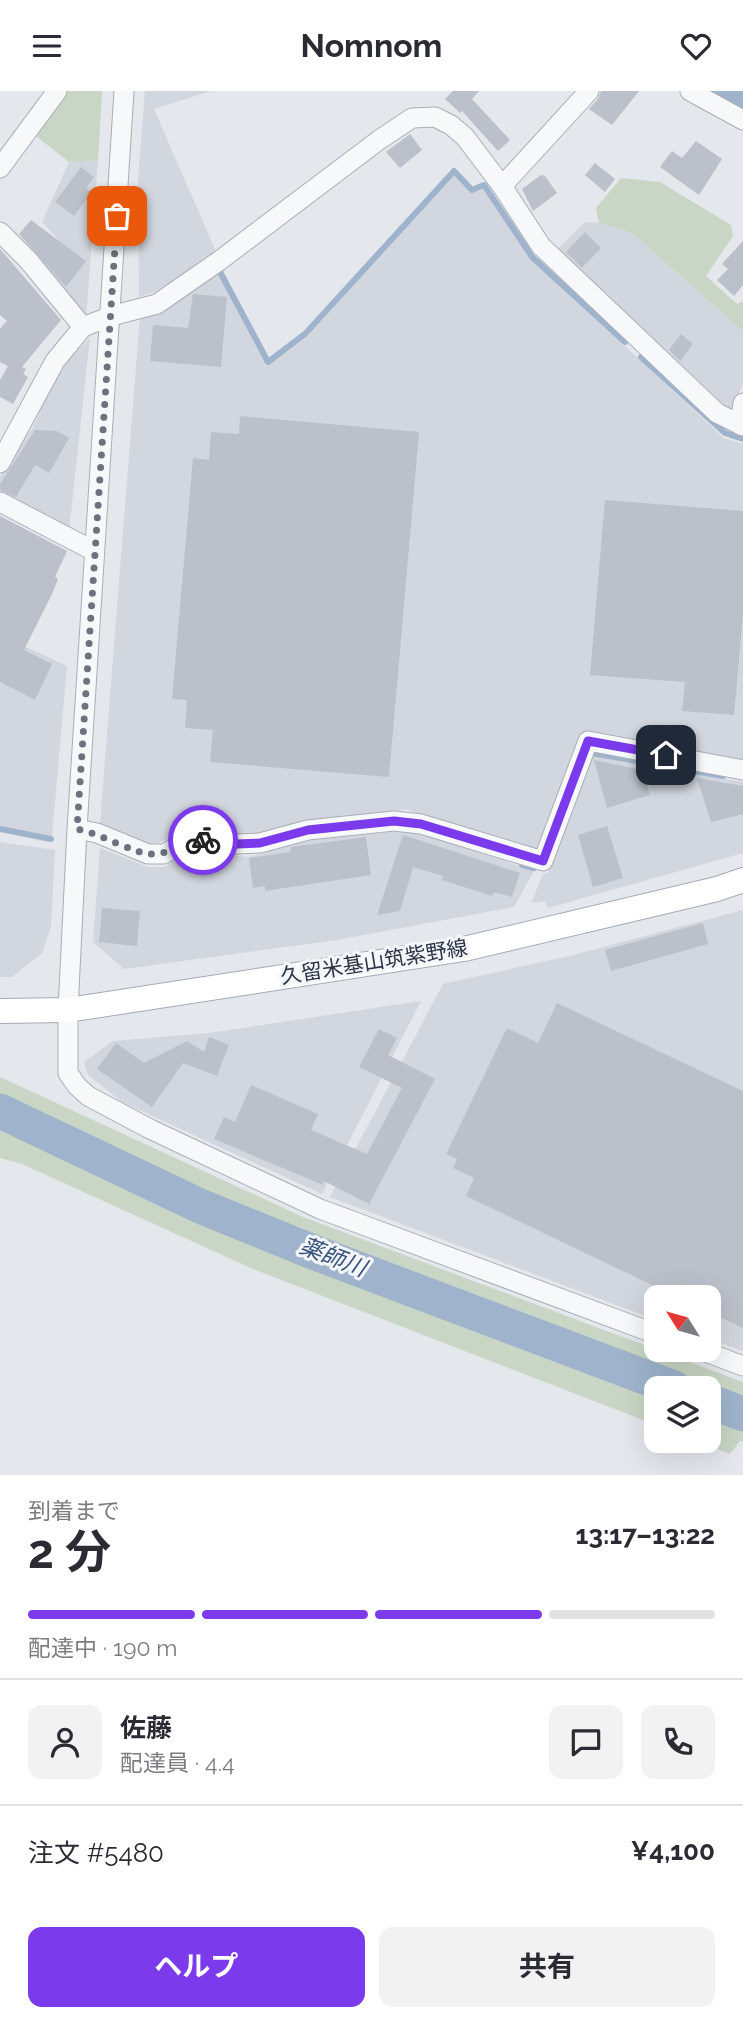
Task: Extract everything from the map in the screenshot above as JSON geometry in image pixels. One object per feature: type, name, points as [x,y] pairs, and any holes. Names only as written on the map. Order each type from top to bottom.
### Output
[{"type":"main road","name":"久留米基山筑紫野線","points":[[0,1011],[68,1010],[464,949],[717,889],[743,880]]},
{"type":"street","points":[[0,168],[57,91]]},
{"type":"street","points":[[124,91],[77,829],[68,1010],[68,1073],[77,1086],[98,1101],[150,1129],[320,1209],[644,1330]]},
{"type":"street","points":[[502,186],[589,91]]},
{"type":"street","points":[[690,91],[743,120]]},
{"type":"street","points":[[0,463],[54,361],[83,327],[111,316],[157,304],[412,118],[435,117],[451,125],[465,137],[502,186],[541,246],[717,413],[741,426],[743,403]]},
{"type":"street","points":[[0,232],[83,327]]},
{"type":"street","points":[[0,502],[94,551]]},
{"type":"street","points":[[77,829],[97,833],[148,854],[164,854],[192,838],[236,844],[260,843],[308,830],[394,821],[421,824],[543,861],[588,741],[743,770]]},
{"type":"street","points":[[721,1358],[743,1366]]},
{"type":"shaded area","points":[[145,91],[211,91],[154,109],[217,254],[154,292],[139,297],[138,180]]},
{"type":"shaded area","points":[[98,160],[86,319],[37,264],[57,238],[42,222],[69,162]]},
{"type":"shaded area","points":[[454,174],[473,193],[483,189],[527,255],[724,438],[743,444],[743,762],[583,732],[534,854],[405,809],[247,837],[189,830],[150,846],[100,823],[140,316],[218,272],[267,366],[305,339]]},
{"type":"shaded area","points":[[585,222],[599,223],[632,233],[743,331],[743,383],[732,413],[556,251]]},
{"type":"shaded area","points":[[90,338],[69,531],[0,495],[0,477],[34,426],[54,376]]},
{"type":"shaded area","points":[[0,635],[67,666],[52,836],[0,827]]},
{"type":"shaded area","points":[[592,756],[743,782],[743,853],[548,908],[545,901],[531,903],[543,874],[548,873]]},
{"type":"shaded area","points":[[413,830],[534,871],[514,907],[337,940],[124,969],[93,942],[100,848],[148,867],[164,867],[195,851],[249,857],[310,840]]},
{"type":"shaded area","points":[[0,842],[55,850],[51,927],[42,953],[12,977],[0,977]]},
{"type":"shaded area","points":[[743,910],[743,1351],[721,1343],[721,1285],[644,1285],[644,1315],[330,1197],[443,984],[573,955]]},
{"type":"shaded area","points":[[421,1001],[322,1194],[122,1102],[88,1075],[84,1062],[113,1041],[209,1033]]},
{"type":"green space","points":[[62,91],[102,91],[98,160],[69,162],[32,133]]},
{"type":"green space","points":[[621,178],[660,182],[731,225],[733,236],[706,276],[737,304],[743,301],[743,331],[632,233],[599,223],[596,208]]},
{"type":"green space","points":[[0,1077],[303,1217],[644,1345],[644,1362],[690,1362],[743,1382],[743,1401],[721,1393],[721,1376],[677,1376],[283,1226],[0,1097]]},
{"type":"green space","points":[[0,1126],[258,1245],[644,1393],[644,1420],[253,1269],[22,1164],[0,1158]]},
{"type":"green space","points":[[721,1424],[743,1432],[743,1441],[740,1441],[730,1454],[721,1450]]},
{"type":"building","points":[[453,91],[479,91],[472,99],[510,140],[498,151],[462,111],[460,113],[445,99]]},
{"type":"building","points":[[601,91],[639,91],[612,125],[589,109]]},
{"type":"building","points":[[410,134],[422,150],[400,168],[386,152]]},
{"type":"building","points":[[696,141],[722,159],[699,195],[660,167],[672,151],[682,158]]},
{"type":"building","points":[[595,163],[615,179],[605,192],[585,175]]},
{"type":"building","points":[[81,167],[94,177],[86,188],[92,192],[74,216],[55,202]]},
{"type":"building","points":[[541,175],[545,176],[557,193],[533,211],[522,189]]},
{"type":"building","points":[[31,220],[86,261],[66,287],[19,234]]},
{"type":"building","points":[[585,232],[601,248],[582,268],[566,252]]},
{"type":"building","points":[[743,241],[743,285],[734,296],[717,280],[728,269],[722,264]]},
{"type":"building","points":[[0,249],[61,320],[22,367],[26,369],[23,374],[28,377],[13,404],[0,397],[0,380],[8,366],[0,362],[0,329],[7,321],[0,315]]},
{"type":"building","points":[[193,294],[227,297],[221,367],[150,361],[153,325],[188,328]]},
{"type":"building","points":[[681,334],[693,344],[680,361],[669,350]]},
{"type":"building","points":[[240,416],[419,432],[389,777],[210,762],[213,730],[185,728],[187,700],[172,699],[193,458],[209,460],[211,432],[239,434]]},
{"type":"building","points":[[35,430],[57,431],[69,438],[49,473],[35,465],[16,497],[0,490],[0,484]]},
{"type":"building","points":[[605,500],[743,511],[743,614],[734,715],[682,711],[685,682],[590,675]]},
{"type":"building","points":[[0,516],[67,551],[55,577],[58,579],[52,594],[24,650],[52,664],[35,700],[0,682]]},
{"type":"building","points":[[594,760],[642,770],[650,795],[607,808]]},
{"type":"building","points":[[697,778],[743,786],[743,814],[711,822]]},
{"type":"building","points":[[607,826],[623,878],[593,887],[578,835]]},
{"type":"building","points":[[403,835],[520,873],[512,897],[494,892],[492,896],[442,880],[443,876],[413,867],[400,911],[377,915]]},
{"type":"building","points":[[366,837],[371,875],[265,891],[265,886],[253,888],[249,858],[290,852],[291,847]]},
{"type":"building","points":[[102,908],[140,911],[137,946],[99,942]]},
{"type":"building","points":[[703,923],[708,944],[611,971],[605,950]]},
{"type":"building","points":[[557,1003],[743,1091],[743,1328],[721,1318],[721,1285],[652,1285],[466,1196],[474,1178],[453,1168],[457,1159],[446,1154],[507,1028],[538,1043]]},
{"type":"building","points":[[379,1029],[397,1038],[388,1055],[435,1079],[369,1204],[324,1181],[323,1185],[214,1139],[224,1117],[235,1122],[251,1085],[318,1114],[311,1130],[367,1154],[402,1088],[359,1067]]},
{"type":"building","points":[[209,1037],[229,1045],[217,1076],[183,1063],[152,1107],[97,1069],[116,1043],[144,1063],[187,1041],[204,1052]]},
{"type":"waterway","points":[[726,91],[743,101]]},
{"type":"waterway","points":[[219,270],[268,362],[305,334],[454,171],[472,190],[484,185],[532,257],[625,342]]},
{"type":"waterway","points":[[641,357],[725,433],[743,439]]},
{"type":"waterway","points":[[590,755],[591,753],[723,776]]},
{"type":"waterway","points":[[0,829],[51,839]]},
{"type":"waterway","points":[[181,854],[195,849],[208,849]]},
{"type":"waterway","points":[[522,865],[534,868]]},
{"type":"waterway","name":"薬師川","points":[[0,1111],[200,1206],[313,1252],[644,1377]]},
{"type":"waterway","name":"薬師川","points":[[721,1406],[743,1414]]},
{"type":"way so far","points":[[117,216],[77,829],[97,833],[148,854],[164,854],[192,838],[203,840]]},
{"type":"route","points":[[203,840],[236,844],[260,843],[308,830],[394,821],[421,824],[543,861],[588,741],[666,755]]}]
